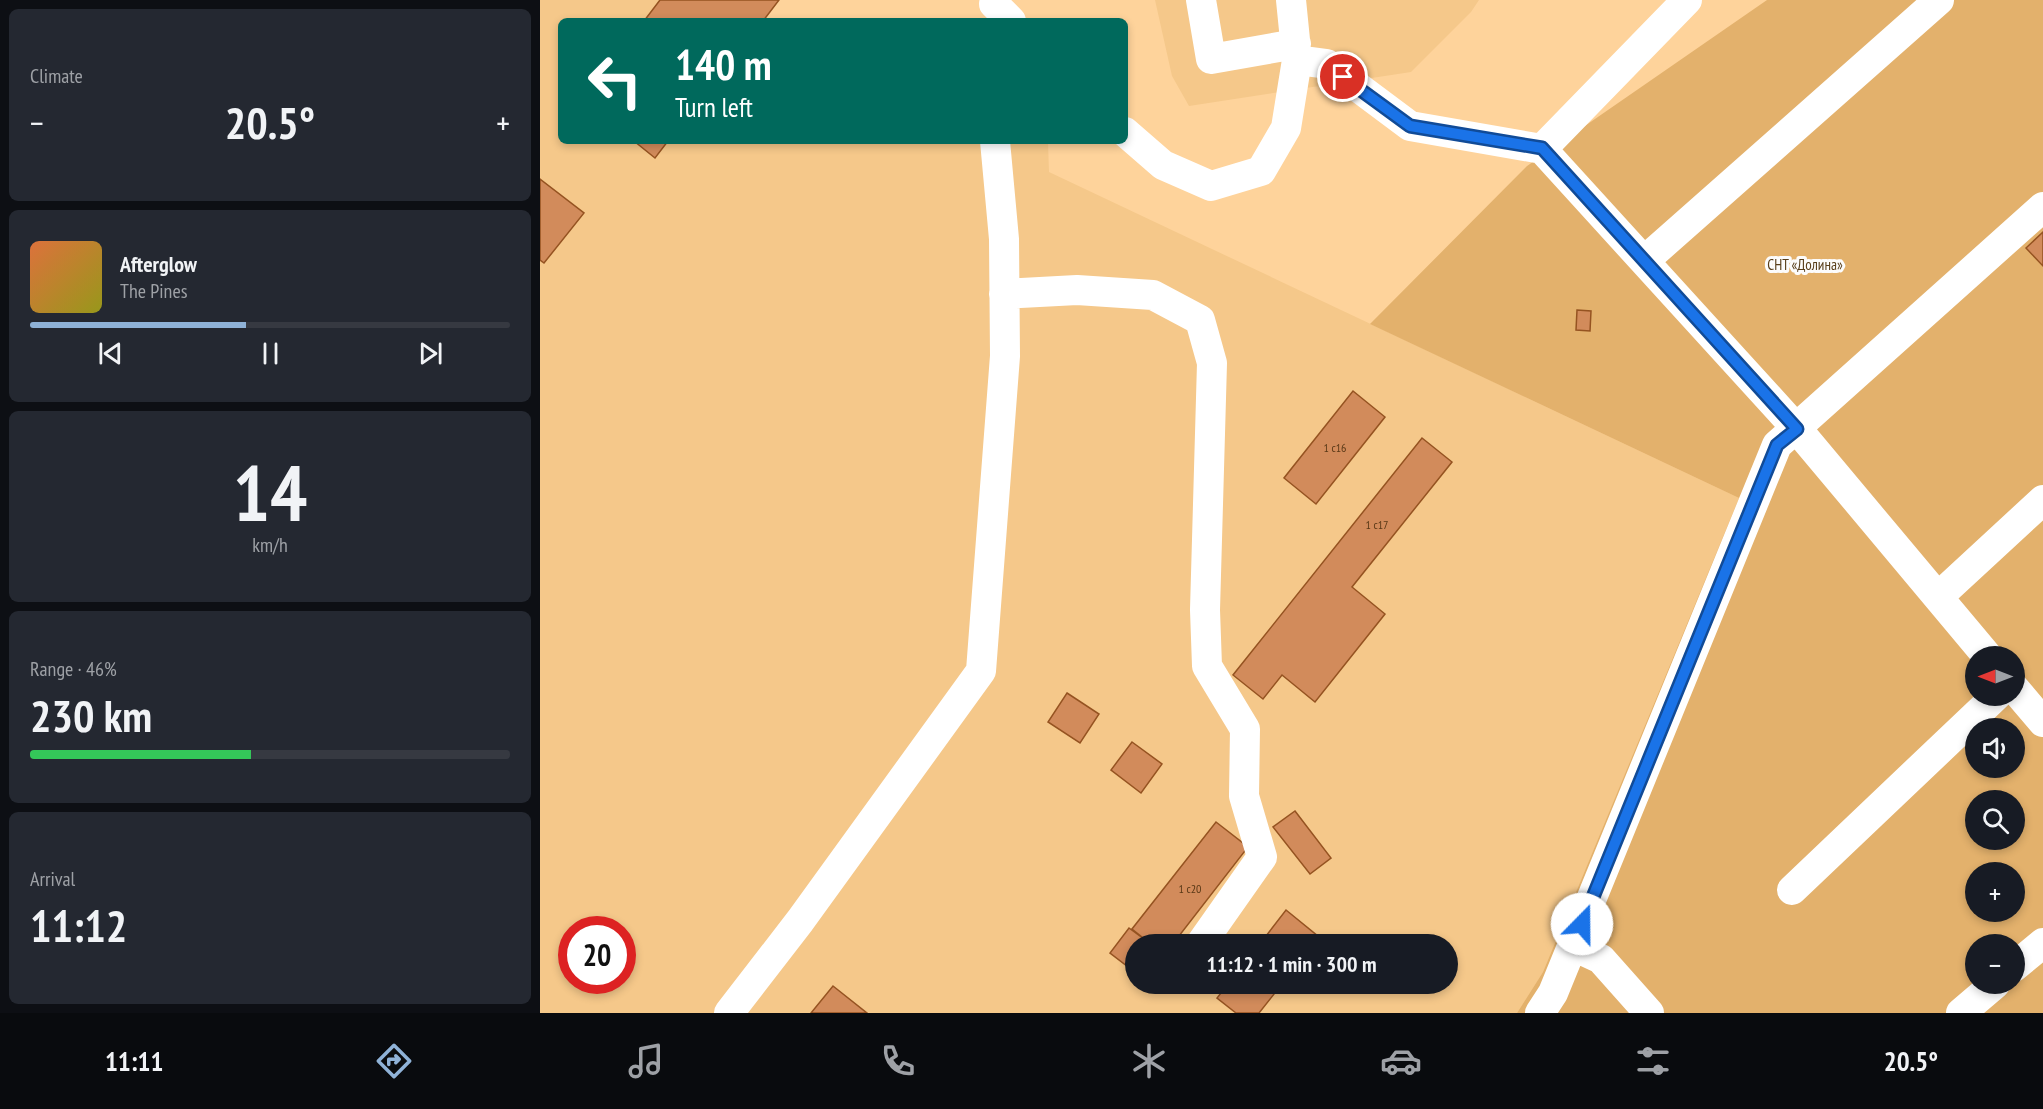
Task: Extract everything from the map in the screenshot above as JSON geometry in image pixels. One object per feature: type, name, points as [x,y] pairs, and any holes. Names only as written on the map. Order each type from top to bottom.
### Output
[{"type":"lane","points":[[1201,0],[1211,59],[1297,52],[1327,64],[1410,126],[1542,148],[1797,429],[1979,646]]},
{"type":"lane","points":[[1128,135],[1163,165],[1211,186],[1261,171],[1286,128],[1297,52],[1291,0]]},
{"type":"lane","points":[[1542,148],[1687,0]]},
{"type":"lane","points":[[1644,261],[1939,0]]},
{"type":"lane","points":[[729,1013],[800,921],[981,671],[1005,356],[1004,239],[995,144]]},
{"type":"lane","points":[[1540,1013],[1553,993],[1573,946],[1726,549],[1777,445],[2043,207]]},
{"type":"lane","points":[[1004,294],[1077,290],[1153,295],[1200,320],[1212,363],[1205,610],[1207,666],[1245,729],[1244,796],[1262,857],[1208,934]]},
{"type":"lane","points":[[1938,597],[2043,500]]},
{"type":"lane","points":[[2025,701],[2043,722]]},
{"type":"lane","points":[[1792,890],[1985,706]]},
{"type":"lane","points":[[2025,958],[2043,943]]},
{"type":"lane","points":[[1573,946],[1601,959],[1649,1013]]},
{"type":"lane","points":[[1961,1013],[1983,994]]},
{"type":"shaded area","points":[[540,0],[779,0],[765,18],[558,18],[558,144],[1048,144],[1049,172],[1739,498],[1543,972],[1517,1013],[540,1013]]},
{"type":"shaded area","points":[[1155,0],[1479,0],[1471,12],[1411,72],[1189,106],[1172,76]]},
{"type":"green space","name":"СНТ «Долина»","points":[[1767,0],[2043,0],[2043,1013],[1517,1013],[1543,972],[1739,498],[1370,324],[1527,166]]},
{"type":"building","points":[[660,0],[779,0],[765,18],[646,18]]},
{"type":"building","points":[[638,144],[666,144],[655,158]]},
{"type":"building","points":[[540,179],[584,213],[544,263],[540,260]]},
{"type":"building","points":[[2043,232],[2043,266],[2026,248]]},
{"type":"building","points":[[1577,310],[1591,311],[1590,331],[1576,330]]},
{"type":"building","points":[[1353,391],[1385,417],[1316,504],[1284,478]]},
{"type":"building","points":[[1422,438],[1452,462],[1352,587],[1385,614],[1315,702],[1282,675],[1263,699],[1233,675]]},
{"type":"building","points":[[1067,693],[1099,714],[1080,743],[1048,722]]},
{"type":"building","points":[[1132,742],[1162,764],[1141,793],[1111,770]]},
{"type":"building","points":[[1295,811],[1331,858],[1310,874],[1273,827]]},
{"type":"building","points":[[1216,822],[1248,847],[1181,934],[1138,934],[1132,929]]},
{"type":"building","points":[[1286,910],[1315,934],[1267,934]]},
{"type":"building","points":[[1129,928],[1137,934],[1125,934],[1125,965],[1110,953]]},
{"type":"building","points":[[833,986],[867,1013],[811,1013]]},
{"type":"building","points":[[1220,994],[1274,994],[1259,1013],[1236,1013],[1217,998]]},
{"type":"route","points":[[1343,77],[1410,126],[1542,148],[1797,429],[1777,445],[1582,924]]}]
